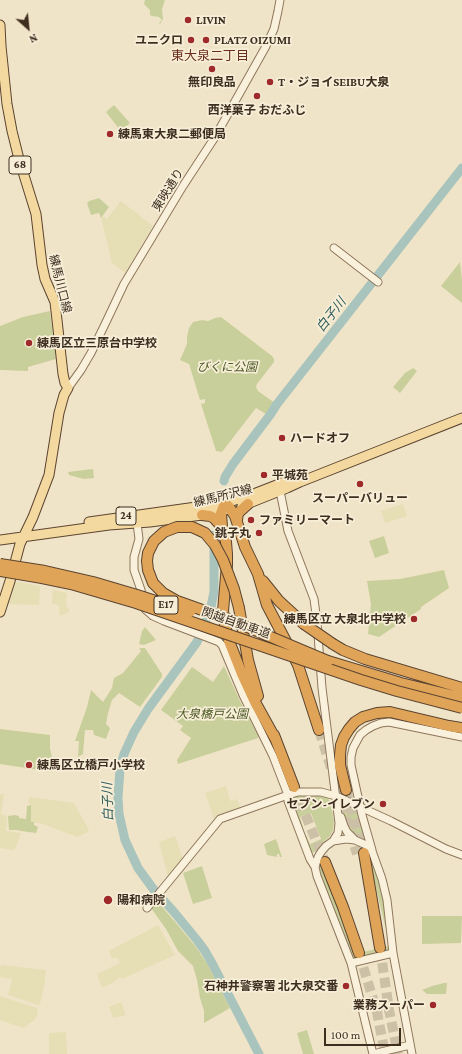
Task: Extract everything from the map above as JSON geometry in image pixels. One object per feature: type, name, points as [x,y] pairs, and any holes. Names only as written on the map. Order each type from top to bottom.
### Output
[{"type":"highway","points":[[248,504],[238,513],[237,520],[245,548],[258,574],[270,610],[298,665],[319,730]]},
{"type":"highway","points":[[226,507],[237,520]]},
{"type":"highway","points":[[226,507],[222,527],[226,542],[227,554],[223,611],[225,625],[229,641],[242,674],[255,702],[276,740]]},
{"type":"highway","points":[[202,515],[214,518],[222,527]]},
{"type":"highway","points":[[291,791],[276,740],[252,677],[248,660],[239,608],[234,589],[223,560],[214,544],[205,534],[192,527],[177,527],[164,532],[154,541],[148,553],[148,570],[153,583],[163,593],[177,601],[233,621],[328,661]]},
{"type":"highway","name":"関越自動車道","points":[[0,564],[73,577],[137,595],[328,661],[401,683],[462,698]]},
{"type":"highway","name":"関越自動車道","points":[[0,571],[71,584],[136,603],[361,680],[462,708]]},
{"type":"highway","points":[[258,574],[279,601],[304,624],[333,644],[354,655],[377,663],[462,688]]},
{"type":"highway","points":[[346,790],[341,771],[341,745],[344,736],[352,725],[363,717],[372,714],[390,712],[462,728]]},
{"type":"highway","points":[[364,853],[380,948]]},
{"type":"highway","points":[[325,862],[359,953]]},
{"type":"main road","name":"練馬川口線","points":[[0,25],[7,104],[12,131],[18,159],[36,214],[42,265],[54,302],[63,374],[68,388]]},
{"type":"main road","points":[[0,612],[20,544],[33,517],[49,475],[59,414],[64,395],[68,388]]},
{"type":"main road","name":"練馬所沢線","points":[[0,540],[25,534],[248,504],[279,488],[462,412]]},
{"type":"main road","name":"練馬所沢線","points":[[0,534],[25,534],[202,515],[226,507],[246,497],[300,482],[462,418]]},
{"type":"street","name":"東映通り","points":[[68,388],[91,353],[124,284],[183,186],[215,137],[265,48],[274,29],[280,0]]},
{"type":"street","points":[[334,248],[378,282]]},
{"type":"street","points":[[279,488],[288,531],[314,599],[322,688],[339,828],[333,842]]},
{"type":"street","points":[[137,523],[139,539],[134,558],[134,570],[141,590],[145,609],[153,616],[164,621],[219,642],[224,648],[243,695],[291,791],[288,801],[310,859],[315,867],[317,876],[351,963],[373,1054],[410,1045]]},
{"type":"street","points":[[412,1054],[394,953],[387,900],[364,853],[361,807],[352,770],[351,757],[355,743],[360,735],[377,724],[385,722],[394,722],[462,737]]},
{"type":"street","points":[[147,908],[220,819],[291,791],[314,791],[336,796],[446,849],[462,855]]},
{"type":"street","points":[[336,796],[344,826],[347,832],[355,840]]},
{"type":"street","points":[[315,867],[321,852],[326,846],[333,842],[346,839],[355,840],[366,845],[364,853]]},
{"type":"street","points":[[351,963],[394,953]]},
{"type":"shaded area","points":[[121,201],[153,226],[125,273],[112,263],[101,218],[103,216],[107,219]]},
{"type":"shaded area","points":[[403,504],[407,516],[385,523],[381,511]]},
{"type":"shaded area","points":[[12,581],[40,586],[39,605],[5,604]]},
{"type":"shaded area","points":[[53,590],[67,593],[66,602],[69,612],[60,616],[59,605],[52,604]]},
{"type":"shaded area","points":[[226,786],[230,801],[237,799],[241,809],[214,819],[205,793]]},
{"type":"shaded area","points":[[0,794],[4,794],[1,814],[7,816],[6,831],[21,833],[15,849],[13,850],[0,848]]},
{"type":"shaded area","points":[[29,797],[74,803],[89,830],[88,832],[77,837],[40,823],[31,822],[31,805],[28,802]]},
{"type":"shaded area","points":[[175,836],[183,859],[168,877],[159,842]]},
{"type":"shaded area","points":[[158,925],[175,955],[122,979],[121,977],[102,988],[97,974],[120,963],[117,957],[113,959],[109,951]]},
{"type":"shaded area","points":[[1,965],[46,970],[40,1004],[38,1005],[8,995],[12,979],[0,977]]},
{"type":"shaded area","points":[[0,996],[37,1008],[36,1019],[23,1028],[0,1020]]},
{"type":"shaded area","points":[[121,1002],[126,1015],[113,1018],[109,1007]]},
{"type":"shaded area","points":[[66,1032],[67,1054],[49,1054],[49,1033]]},
{"type":"green space","points":[[145,0],[165,0],[162,9],[163,19],[160,24],[159,23],[162,20],[159,17],[150,15],[150,10],[144,4]]},
{"type":"green space","points":[[114,105],[130,123],[122,130],[120,130],[106,112]]},
{"type":"green space","points":[[99,198],[109,207],[101,218],[99,213],[91,215],[87,203]]},
{"type":"green space","points":[[460,262],[462,280],[462,303],[441,286]]},
{"type":"green space","name":"練馬区立三原台中学校","points":[[50,311],[56,359],[28,367],[28,371],[0,370],[0,326],[23,317]]},
{"type":"green space","name":"びくに公園","points":[[221,317],[274,359],[274,362],[256,387],[258,391],[275,403],[266,414],[256,408],[222,452],[216,451],[201,404],[205,403],[205,399],[200,400],[189,364],[180,360],[187,344],[189,328],[193,322],[202,320],[208,321]]},
{"type":"green space","points":[[413,368],[417,371],[400,393],[393,387],[405,373]]},
{"type":"green space","points":[[93,469],[94,478],[84,479],[69,475],[68,472]]},
{"type":"green space","points":[[384,536],[389,553],[375,558],[369,541]]},
{"type":"green space","points":[[444,570],[449,588],[379,637],[368,634],[371,604],[367,581],[400,579]]},
{"type":"green space","points":[[145,627],[156,640],[144,645],[139,644],[142,631]]},
{"type":"green space","name":"大泉橋戸公園","points":[[145,648],[162,674],[162,677],[140,707],[119,693],[112,700],[108,713],[106,724],[110,728],[106,739],[94,735],[93,730],[85,730],[83,754],[78,757],[79,741],[75,741],[87,707],[91,690],[103,702],[112,688],[114,678],[123,673],[141,651],[139,649]]},
{"type":"green space","name":"大泉橋戸公園","points":[[224,666],[241,703],[259,736],[258,738],[178,764],[177,760],[191,738],[180,730],[183,726],[161,710],[192,667],[213,682]]},
{"type":"green space","points":[[0,729],[50,735],[50,748],[53,763],[52,772],[0,764]]},
{"type":"green space","points":[[296,797],[327,797],[331,803],[334,822],[333,830],[330,836],[316,851],[312,853],[310,852],[304,836],[306,835],[310,844],[321,839],[311,813],[300,817],[303,828],[301,829],[292,804]]},
{"type":"green space","points":[[31,805],[31,822],[34,822],[34,825],[38,827],[36,833],[9,830],[8,816],[15,815],[19,816],[19,818],[26,819],[27,806]]},
{"type":"green space","points":[[347,805],[357,811],[358,819],[360,819],[367,843],[354,836],[344,821],[342,809]]},
{"type":"green space","points":[[276,839],[282,857],[280,857],[279,854],[277,854],[277,857],[267,855],[264,844]]},
{"type":"green space","points":[[372,858],[384,898],[390,950],[354,959],[352,958],[320,875],[320,868],[322,863],[355,954],[388,946],[388,938],[369,859]]},
{"type":"green space","points":[[202,866],[212,898],[193,904],[183,873]]},
{"type":"green space","points":[[157,901],[196,947],[208,965],[230,1008],[204,1023],[204,1011],[193,966],[178,951],[166,929],[151,908]]},
{"type":"green space","points":[[422,916],[462,916],[461,943],[422,944]]},
{"type":"green space","points":[[447,983],[446,994],[427,994],[422,990],[432,986]]},
{"type":"green space","points":[[307,1030],[314,1054],[303,1054],[297,1033]]},
{"type":"waterway","name":"白子川","points":[[224,481],[233,464],[277,404],[462,168]]},
{"type":"waterway","name":"白子川","points":[[214,535],[214,592],[210,611],[197,642],[148,709],[134,732],[124,754],[120,769],[118,798],[119,814],[125,840],[138,868],[154,890],[174,912],[205,951],[259,1054]]},
{"type":"tunnel","points":[[319,730],[331,768]]},
{"type":"tunnel","points":[[294,787],[325,862]]},
{"type":"tunnel","points":[[337,789],[357,854]]},
{"type":"tunnel","points":[[346,790],[364,853]]},
{"type":"tunnel","points":[[380,948],[389,1010],[398,1054]]},
{"type":"tunnel","points":[[359,953],[377,1012],[385,1054]]},
{"type":"place","name":"LIVIN","points":[[188,20]]},
{"type":"place","name":"ユニクロ","points":[[191,40]]},
{"type":"place","name":"PLATZ OIZUMI","points":[[206,40]]},
{"type":"place","name":"無印良品","points":[[212,69]]},
{"type":"place","name":"T・ジョイSEIBU大泉","points":[[270,82]]},
{"type":"place","name":"西洋菓子 おだふじ","points":[[257,96]]},
{"type":"place","name":"練馬東大泉二郵便局","points":[[110,134]]},
{"type":"place","name":"練馬区立三原台中学校","points":[[29,343]]},
{"type":"place","name":"ハードオフ","points":[[282,438]]},
{"type":"place","name":"平城苑","points":[[264,475]]},
{"type":"place","name":"スーパーバリュー","points":[[360,484]]},
{"type":"place","name":"ファミリーマート","points":[[251,520]]},
{"type":"place","name":"銚子丸","points":[[259,533]]},
{"type":"place","name":"練馬区立 大泉北中学校","points":[[414,619]]},
{"type":"place","name":"練馬区立橋戸小学校","points":[[29,765]]},
{"type":"place","name":"セブン-イレブン","points":[[383,804]]},
{"type":"place","name":"陽和病院","points":[[108,900]]},
{"type":"place","name":"石神井警察署 北大泉交番","points":[[346,986]]},
{"type":"place","name":"業務スーパー","points":[[433,1005]]},
{"type":"district","name":"東大泉二丁目","points":[[210,56]]}]
